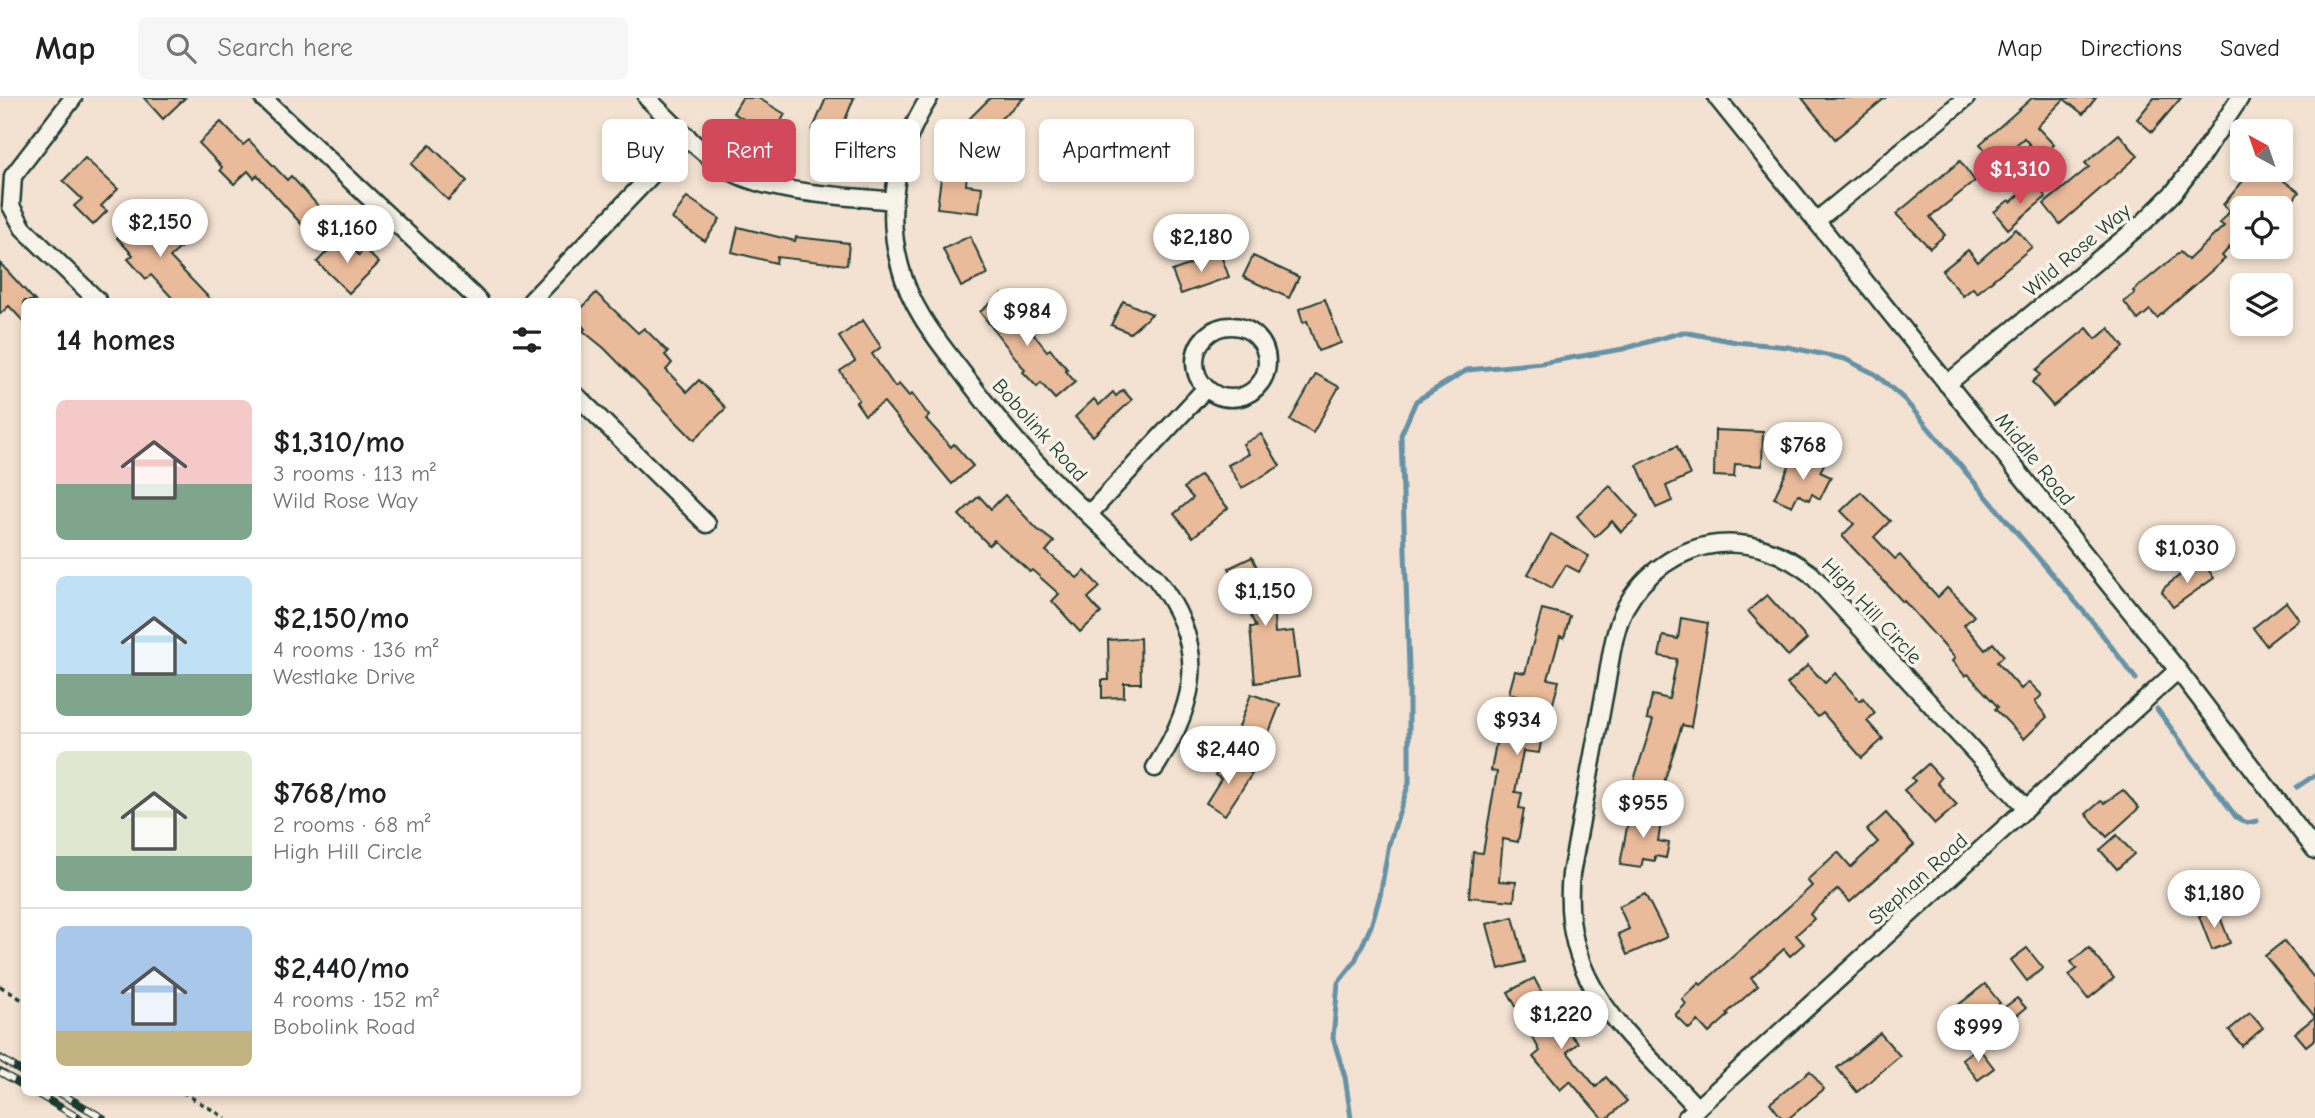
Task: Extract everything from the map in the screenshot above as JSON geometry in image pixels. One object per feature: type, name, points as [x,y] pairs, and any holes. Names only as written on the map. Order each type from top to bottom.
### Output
[{"type":"street","points":[[74,98],[13,176],[11,206],[23,228],[95,298]]},
{"type":"street","points":[[263,98],[476,298]]},
{"type":"street","points":[[647,98],[669,119]]},
{"type":"street","name":"Bobolink Road","points":[[929,98],[904,147],[893,201],[894,238],[900,267],[911,299],[925,325],[1003,426],[1162,587],[1181,618],[1188,641],[1191,674],[1186,710],[1176,734],[1155,768]]},
{"type":"street","name":"Middle Road","points":[[1717,98],[2178,670],[2315,850]]},
{"type":"street","points":[[1816,221],[1966,98]]},
{"type":"street","name":"Wild Rose Way","points":[[1947,384],[2144,222],[2174,191],[2200,158],[2240,98]]},
{"type":"street","points":[[688,137],[720,166],[745,179],[769,186],[893,201]]},
{"type":"street","points":[[534,298],[645,182]]},
{"type":"street","points":[[1238,327],[1258,338],[1267,360],[1260,383],[1251,391],[1228,397],[1206,388],[1196,368],[1199,345],[1206,336],[1216,329],[1238,327]]},
{"type":"street","points":[[1089,514],[1206,388]]},
{"type":"street","points":[[581,400],[706,524]]},
{"type":"street","name":"High Hill Circle","points":[[1692,1113],[1602,1003],[1587,980],[1576,954],[1570,928],[1568,899],[1571,874],[1617,629],[1625,609],[1651,574],[1688,551],[1731,543],[1753,545],[1794,561],[1811,574],[2026,808]]},
{"type":"street","name":"Stephan Road","points":[[1692,1113],[2178,670]]},
{"type":"path","points":[[0,986],[21,998]]},
{"type":"path","points":[[188,1096],[226,1118]]},
{"type":"building","points":[[144,98],[185,98],[163,119]]},
{"type":"building","points":[[742,98],[758,98],[785,114],[782,119],[743,119],[733,113]]},
{"type":"building","points":[[826,98],[854,98],[845,119],[817,119]]},
{"type":"building","points":[[990,98],[1024,98],[1000,119],[969,119]]},
{"type":"building","points":[[1802,98],[1885,98],[1835,139]]},
{"type":"building","points":[[2032,98],[2096,98],[2083,114],[2064,99],[2037,127],[2054,145],[2040,157],[2024,138],[1996,163],[1980,144]]},
{"type":"building","points":[[2154,98],[2181,98],[2152,132],[2137,119]]},
{"type":"building","points":[[221,122],[243,145],[249,140],[287,180],[291,176],[322,210],[304,227],[257,175],[254,178],[248,171],[234,184],[199,143]]},
{"type":"building","points":[[2119,134],[2138,156],[2060,224],[2044,204],[2089,167],[2085,163]]},
{"type":"building","points":[[430,145],[467,181],[448,200],[411,164]]},
{"type":"building","points":[[85,158],[118,189],[101,206],[107,211],[93,225],[74,206],[82,199],[63,181]]},
{"type":"building","points":[[1960,161],[1975,181],[1930,217],[1945,235],[1930,248],[1896,214]]},
{"type":"building","points":[[940,182],[966,182],[966,185],[982,187],[979,213],[937,208]]},
{"type":"building","points":[[2034,182],[2046,197],[2008,229],[1994,212],[2009,200],[2011,202]]},
{"type":"building","points":[[2242,182],[2285,182],[2299,192],[2293,201],[2293,196],[2230,196]]},
{"type":"building","points":[[687,197],[720,219],[705,241],[672,219]]},
{"type":"building","points":[[2230,197],[2230,211],[2223,205]]},
{"type":"building","points":[[2230,211],[2230,246],[2222,256],[2225,259],[2157,318],[2150,310],[2138,320],[2124,302],[2135,293],[2133,291],[2180,252],[2188,260],[2224,226],[2220,223]]},
{"type":"building","points":[[139,217],[146,224],[153,218],[169,236],[175,230],[187,242],[170,257],[209,298],[172,298],[151,275],[146,279],[128,259],[133,255],[117,238]]},
{"type":"building","points":[[738,227],[795,241],[796,237],[849,243],[847,265],[777,257],[776,263],[732,252]]},
{"type":"building","points":[[2016,229],[2032,247],[1977,293],[1973,288],[1963,296],[1942,271],[1968,250],[1978,262]]},
{"type":"building","points":[[970,236],[988,274],[961,287],[943,249]]},
{"type":"building","points":[[341,237],[359,255],[364,249],[379,263],[349,293],[317,262]]},
{"type":"building","points":[[1220,253],[1229,277],[1181,294],[1172,271]]},
{"type":"building","points":[[1253,256],[1299,277],[1289,298],[1243,277]]},
{"type":"building","points":[[0,263],[32,298],[21,298],[21,319],[9,306],[0,314]]},
{"type":"building","points":[[596,293],[638,333],[644,328],[668,352],[665,355],[672,363],[666,370],[687,392],[699,380],[726,408],[694,440],[604,348],[583,331],[585,329],[581,324],[581,309]]},
{"type":"building","points":[[1002,294],[1047,351],[1050,349],[1068,370],[1066,371],[1075,382],[1055,399],[1041,383],[1037,387],[1023,372],[1025,370],[980,312]]},
{"type":"building","points":[[1325,299],[1341,343],[1318,351],[1307,321],[1303,323],[1299,309]]},
{"type":"building","points":[[1123,301],[1152,314],[1130,333],[1111,325]]},
{"type":"building","points":[[863,320],[881,347],[872,354],[895,387],[899,384],[909,396],[912,394],[929,416],[926,419],[951,447],[954,444],[973,466],[952,484],[884,402],[865,415],[856,402],[859,400],[840,371],[855,361],[839,337]]},
{"type":"building","points":[[2087,328],[2096,339],[2109,328],[2124,347],[2053,406],[2032,382],[2040,375],[2036,370]]},
{"type":"building","points":[[1316,374],[1339,387],[1313,433],[1290,420]]},
{"type":"building","points":[[1123,390],[1132,400],[1093,436],[1075,417],[1094,399],[1099,405],[1113,392],[1116,396]]},
{"type":"building","points":[[1715,430],[1763,432],[1762,466],[1735,464],[1734,477],[1714,476]]},
{"type":"building","points":[[1261,434],[1280,466],[1242,488],[1228,465],[1249,454],[1243,444]]},
{"type":"building","points":[[1677,446],[1690,475],[1666,486],[1672,501],[1656,508],[1637,465]]},
{"type":"building","points":[[1810,457],[1824,464],[1820,472],[1831,477],[1820,499],[1812,494],[1809,500],[1798,494],[1792,506],[1774,498],[1791,462],[1805,468]]},
{"type":"building","points":[[1200,475],[1228,508],[1193,537],[1174,514],[1193,498],[1184,488]]},
{"type":"building","points":[[1610,486],[1638,517],[1621,532],[1612,521],[1595,537],[1577,516]]},
{"type":"building","points":[[1861,492],[1890,521],[1874,537],[1895,559],[1900,555],[1938,597],[1947,588],[1957,597],[1974,616],[1964,625],[1985,650],[1993,643],[2004,656],[1997,662],[2021,689],[2029,682],[2042,695],[2035,702],[2047,717],[2024,739],[1995,709],[1998,707],[1968,674],[1965,676],[1952,661],[1955,658],[1904,601],[1842,536],[1854,524],[1841,511]]},
{"type":"building","points":[[1005,495],[1037,529],[1054,542],[1046,551],[1077,578],[1085,571],[1100,587],[1088,598],[1101,613],[1080,632],[1052,601],[1059,594],[994,540],[989,545],[959,515],[979,496],[991,509]]},
{"type":"building","points":[[1551,534],[1589,556],[1579,572],[1566,565],[1552,588],[1528,574]]},
{"type":"building","points":[[1252,557],[1273,602],[1275,633],[1293,631],[1299,677],[1255,683],[1250,627],[1256,627],[1229,568]]},
{"type":"building","points":[[2204,564],[2214,578],[2173,607],[2162,592],[2164,588],[2185,571],[2189,576]]},
{"type":"building","points":[[1767,595],[1807,639],[1788,656],[1748,611]]},
{"type":"building","points":[[2286,602],[2299,619],[2266,645],[2253,628]]},
{"type":"building","points":[[1542,609],[1570,616],[1564,638],[1560,636],[1548,679],[1559,681],[1550,714],[1546,713],[1539,753],[1523,751],[1515,792],[1522,793],[1519,808],[1524,809],[1518,842],[1503,839],[1499,881],[1516,882],[1514,901],[1469,897],[1473,852],[1483,853],[1497,772],[1491,771],[1499,726],[1516,729],[1524,697],[1509,693],[1515,671],[1525,673]]},
{"type":"building","points":[[1681,618],[1708,623],[1691,727],[1682,725],[1661,792],[1633,783],[1653,720],[1647,719],[1652,695],[1669,699],[1677,659],[1659,656],[1663,636],[1678,639]]},
{"type":"building","points":[[1140,638],[1141,683],[1124,683],[1124,697],[1102,698],[1102,680],[1109,680],[1108,640]]},
{"type":"building","points":[[1808,665],[1825,683],[1835,673],[1860,701],[1863,698],[1875,713],[1867,721],[1883,739],[1862,758],[1823,713],[1818,717],[1787,684]]},
{"type":"building","points":[[1251,694],[1280,704],[1261,753],[1233,743]]},
{"type":"building","points":[[1227,757],[1252,774],[1225,815],[1206,803],[1221,779],[1215,775]]},
{"type":"building","points":[[1928,764],[1941,778],[1937,783],[1957,805],[1935,824],[1904,790],[1915,781],[1912,778]]},
{"type":"building","points":[[2123,790],[2139,808],[2107,837],[2086,814],[2101,801],[2104,803]]},
{"type":"building","points":[[1630,811],[1662,817],[1658,841],[1669,843],[1666,858],[1655,856],[1655,861],[1643,859],[1641,868],[1620,865]]},
{"type":"building","points":[[1886,813],[1914,845],[1850,902],[1838,889],[1810,914],[1814,919],[1796,935],[1804,944],[1790,956],[1784,949],[1751,978],[1758,986],[1709,1033],[1698,1021],[1689,1029],[1675,1015],[1686,1004],[1682,999],[1812,886],[1807,880],[1838,852],[1851,867],[1878,842],[1867,830]]},
{"type":"building","points":[[2117,835],[2134,854],[2117,869],[2100,850]]},
{"type":"building","points":[[1645,894],[1667,937],[1627,955],[1618,934],[1629,929],[1619,906]]},
{"type":"building","points":[[2217,909],[2230,943],[2212,950],[2199,916]]},
{"type":"building","points":[[1513,917],[1525,962],[1499,969],[1487,924]]},
{"type":"building","points":[[2284,941],[2315,979],[2315,1017],[2265,956]]},
{"type":"building","points":[[2027,948],[2043,968],[2027,981],[2011,960]]},
{"type":"building","points":[[2089,948],[2114,978],[2088,999],[2069,975],[2077,969],[2071,962]]},
{"type":"building","points":[[1534,978],[1563,1032],[1566,1029],[1578,1043],[1567,1052],[1596,1087],[1606,1077],[1627,1101],[1608,1118],[1602,1118],[1570,1081],[1560,1090],[1533,1057],[1540,1051],[1508,992]]},
{"type":"building","points":[[1985,984],[2000,1003],[1967,1030],[1952,1010]]},
{"type":"building","points":[[2017,998],[2026,1008],[2010,1021],[2001,1010]]},
{"type":"building","points":[[2250,1013],[2263,1028],[2242,1046],[2229,1030]]},
{"type":"building","points":[[2315,1017],[2315,1039],[2306,1046],[2295,1033]]},
{"type":"building","points":[[1880,1033],[1900,1056],[1857,1092],[1837,1068]]},
{"type":"building","points":[[1978,1047],[1994,1068],[1978,1080],[1962,1059]]},
{"type":"building","points":[[1810,1071],[1824,1089],[1789,1118],[1782,1118],[1770,1103]]},
{"type":"waterway","points":[[1351,1118],[1345,1077],[1333,1038],[1338,983],[1354,963],[1371,926],[1380,896],[1389,844],[1409,783],[1409,668],[1401,435],[1416,401],[1467,370],[1541,363],[1623,349],[1683,332],[1736,342],[1788,347],[1845,359],[1875,374],[1904,399],[2095,625],[2136,679]]},
{"type":"waterway","points":[[2157,709],[2236,817],[2247,823],[2257,821]]},
{"type":"waterway","points":[[2297,787],[2315,775]]},
{"type":"railway","points":[[0,1058],[21,1071]]},
{"type":"railway","points":[[0,1072],[21,1084]]},
{"type":"railway","points":[[41,1096],[79,1118]]},
{"type":"railway","points":[[65,1096],[103,1118]]}]
